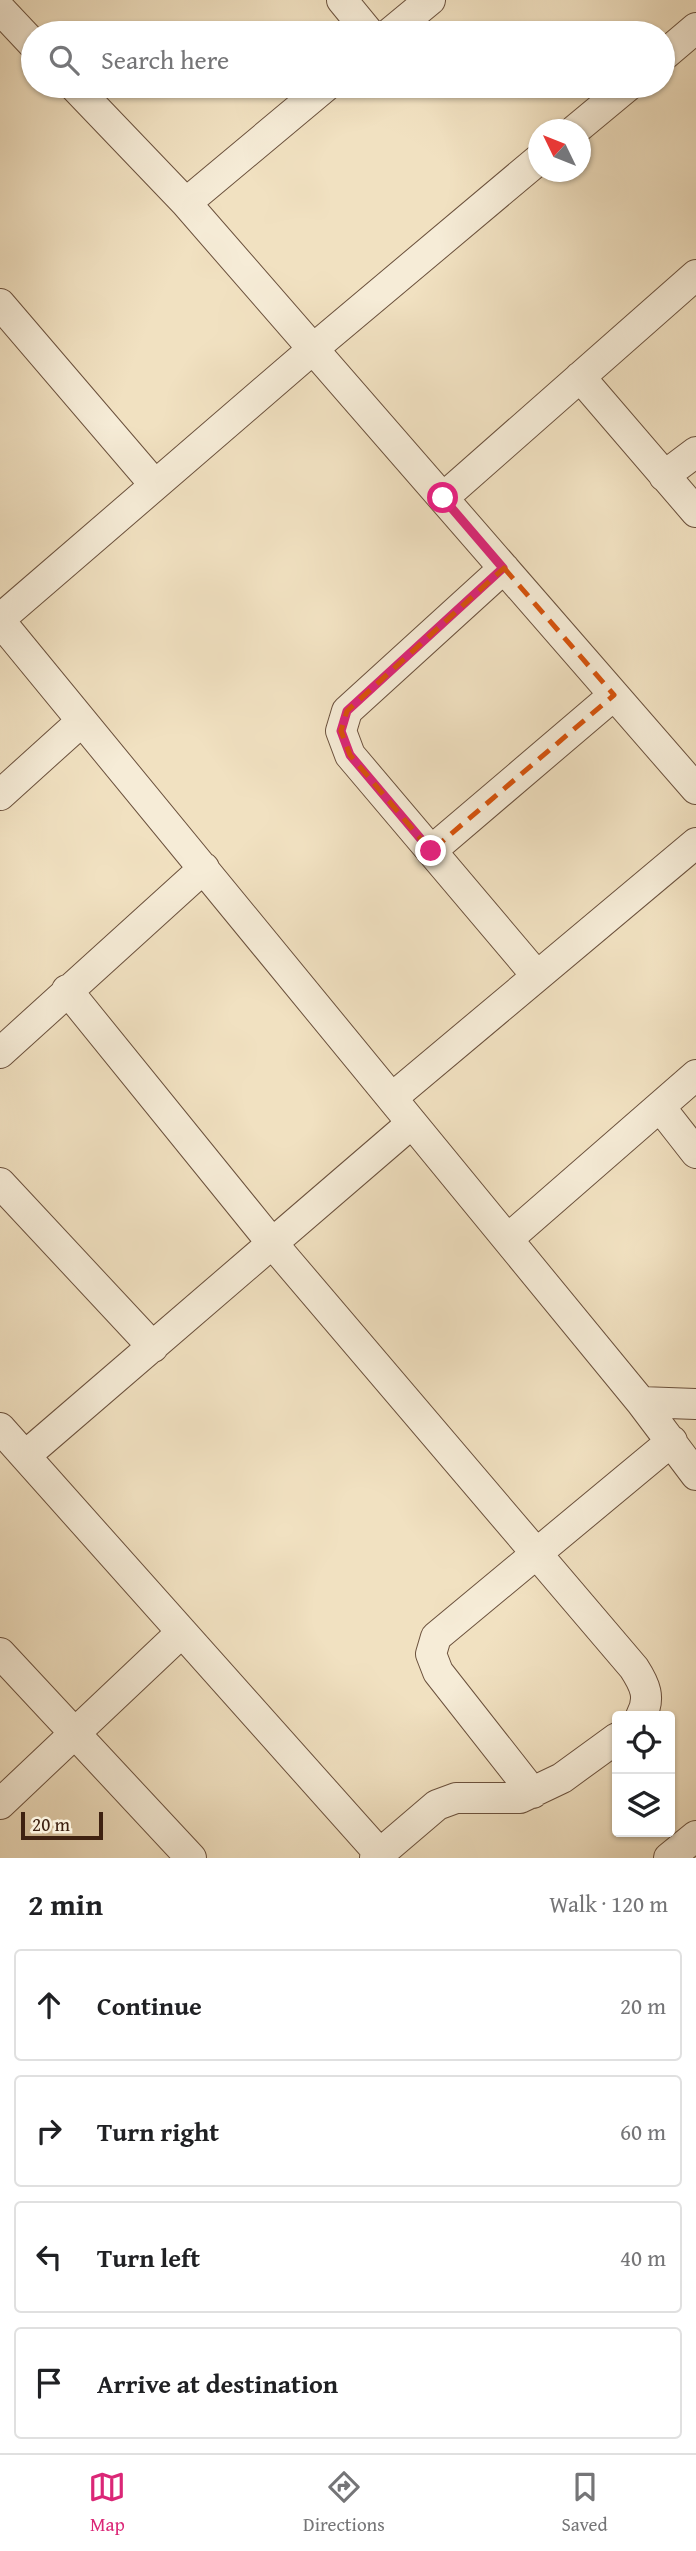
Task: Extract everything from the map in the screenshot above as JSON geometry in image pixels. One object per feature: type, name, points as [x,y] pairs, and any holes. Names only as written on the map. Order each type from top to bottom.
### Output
[{"type":"street","points":[[342,0],[359,21]]},
{"type":"street","points":[[405,21],[430,0]]},
{"type":"street","points":[[0,9],[21,31]]},
{"type":"street","points":[[675,46],[696,28]]},
{"type":"street","points":[[86,98],[186,202],[696,789]]},
{"type":"street","points":[[186,202],[312,98]]},
{"type":"street","points":[[588,119],[614,98]]},
{"type":"street","points":[[528,168],[313,349],[0,620],[641,1402],[696,1475]]},
{"type":"street","points":[[443,498],[696,275]]},
{"type":"street","points":[[0,304],[155,485]]},
{"type":"street","points":[[580,377],[696,512]]},
{"type":"street","points":[[664,475],[696,452]]},
{"type":"street","points":[[503,568],[347,711],[341,731],[350,755],[537,976]]},
{"type":"street","points":[[431,851],[614,695]]},
{"type":"street","points":[[0,795],[82,721]]},
{"type":"street","points":[[392,1098],[696,843]]},
{"type":"street","points":[[0,1053],[204,868]]},
{"type":"street","points":[[67,990],[272,1243],[634,1668],[645,1685],[648,1701],[643,1711]]},
{"type":"street","points":[[508,1239],[696,1075]]},
{"type":"street","points":[[660,1107],[696,1153]]},
{"type":"street","points":[[25,1456],[412,1123]]},
{"type":"street","points":[[0,1183],[152,1347]]},
{"type":"street","points":[[641,1402],[696,1405]]},
{"type":"street","points":[[0,1427],[378,1856],[437,1805],[456,1798],[520,1798],[562,1778],[612,1742]]},
{"type":"street","points":[[533,1793],[438,1672],[431,1654],[436,1637],[672,1441]]},
{"type":"street","points":[[0,1804],[182,1632]]},
{"type":"street","points":[[0,1653],[191,1858]]},
{"type":"street","points":[[669,1858],[696,1836]]},
{"type":"highlighted area","points":[[504,568],[614,695],[431,851],[350,755],[341,731],[347,711]]},
{"type":"route","points":[[431,851],[350,755],[341,731],[347,711],[503,568],[443,498]]}]
